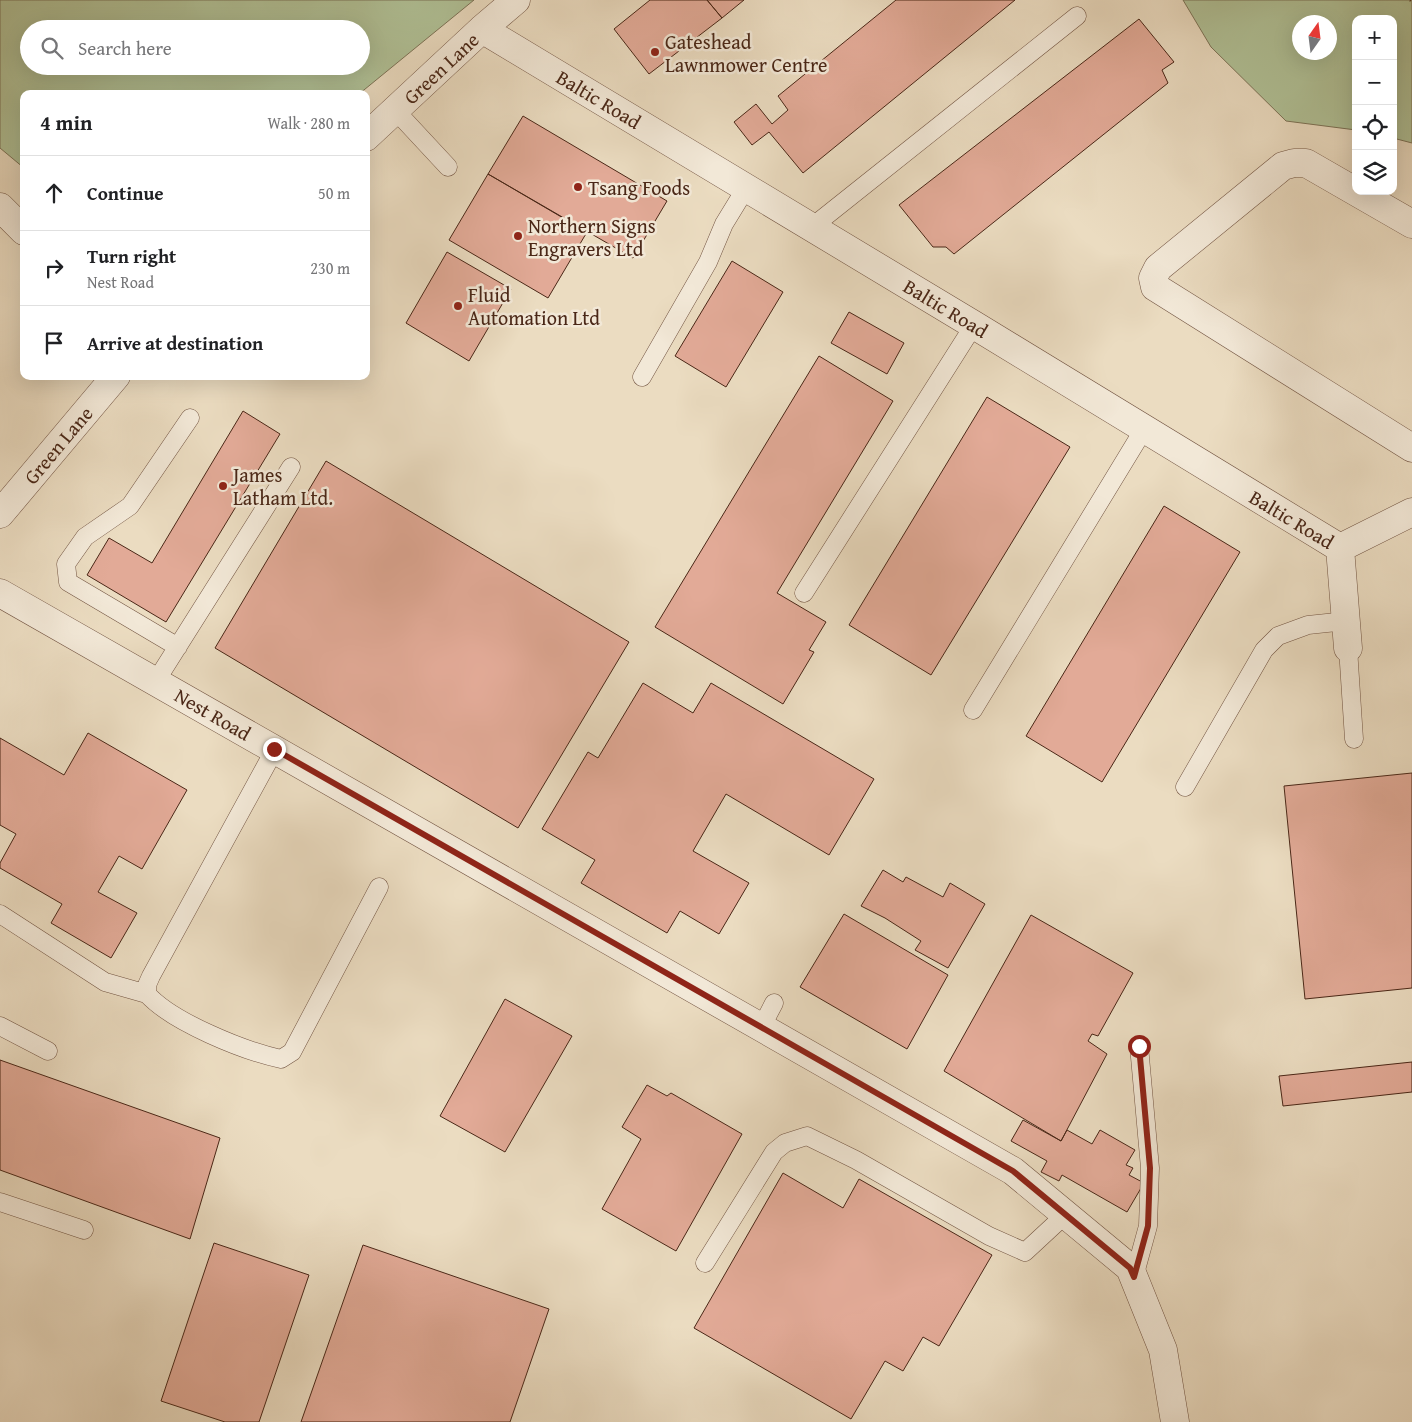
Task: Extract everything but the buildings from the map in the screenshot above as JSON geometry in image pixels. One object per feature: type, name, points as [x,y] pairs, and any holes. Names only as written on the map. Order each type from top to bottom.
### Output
[{"type":"street","name":"Green Lane","points":[[370,133],[482,29],[516,0]]},
{"type":"street","name":"Baltic Road","points":[[482,29],[1340,548],[1412,512]]},
{"type":"street","points":[[1412,224],[1306,163],[1294,163],[1283,166],[1165,262],[1158,268],[1153,278],[1155,287],[1412,448]]},
{"type":"street","points":[[0,207],[20,227]]},
{"type":"street","name":"Green Lane","points":[[0,514],[113,380]]},
{"type":"street","points":[[1340,548],[1348,648]]},
{"type":"street","name":"Nest Road","points":[[0,593],[1013,1171],[1130,1268],[1163,1350],[1175,1422]]},
{"type":"lane","points":[[812,227],[1077,16]]},
{"type":"lane","points":[[395,110],[448,167]]},
{"type":"lane","points":[[642,377],[708,262],[724,224],[746,188]]},
{"type":"lane","points":[[804,593],[974,325]]},
{"type":"lane","points":[[178,648],[68,582],[66,564],[85,537],[130,506],[190,418]]},
{"type":"lane","points":[[972,710],[1144,429]]},
{"type":"lane","points":[[156,681],[291,467]]},
{"type":"lane","points":[[1185,787],[1264,650],[1278,636],[1308,625],[1346,621]]},
{"type":"lane","points":[[1348,648],[1354,739]]},
{"type":"lane","points":[[147,994],[150,976],[274,749]]},
{"type":"lane","points":[[0,914],[105,982],[147,994],[164,1010],[212,1035],[265,1056],[281,1059],[292,1052],[379,887]]},
{"type":"lane","points":[[761,1028],[774,1003]]},
{"type":"lane","points":[[0,1026],[48,1051]]},
{"type":"lane","points":[[1134,1277],[1148,1226],[1150,1168],[1139,1046]]},
{"type":"lane","points":[[705,1263],[774,1152],[785,1143],[807,1136],[856,1160],[990,1236],[1026,1252],[1066,1214]]},
{"type":"lane","points":[[0,1202],[84,1230]]},
{"type":"green space","points":[[0,0],[474,0],[364,90],[20,90],[20,165],[0,148]]},
{"type":"green space","points":[[1183,0],[1412,0],[1412,143],[1397,139],[1397,15],[1352,15],[1352,129],[1286,121],[1211,47]]},
{"type":"place","name":"Gateshead Lawnmower Centre","points":[[655,52]]},
{"type":"place","name":"Tsang Foods","points":[[578,187]]},
{"type":"place","name":"Northern Signs Engravers Ltd","points":[[518,236]]},
{"type":"place","name":"Fluid Automation Ltd","points":[[458,306]]},
{"type":"place","name":"James Latham Ltd.","points":[[223,486]]},
{"type":"route","points":[[274,749],[1013,1171],[1130,1268],[1134,1277],[1148,1226],[1150,1168],[1139,1046]]}]
